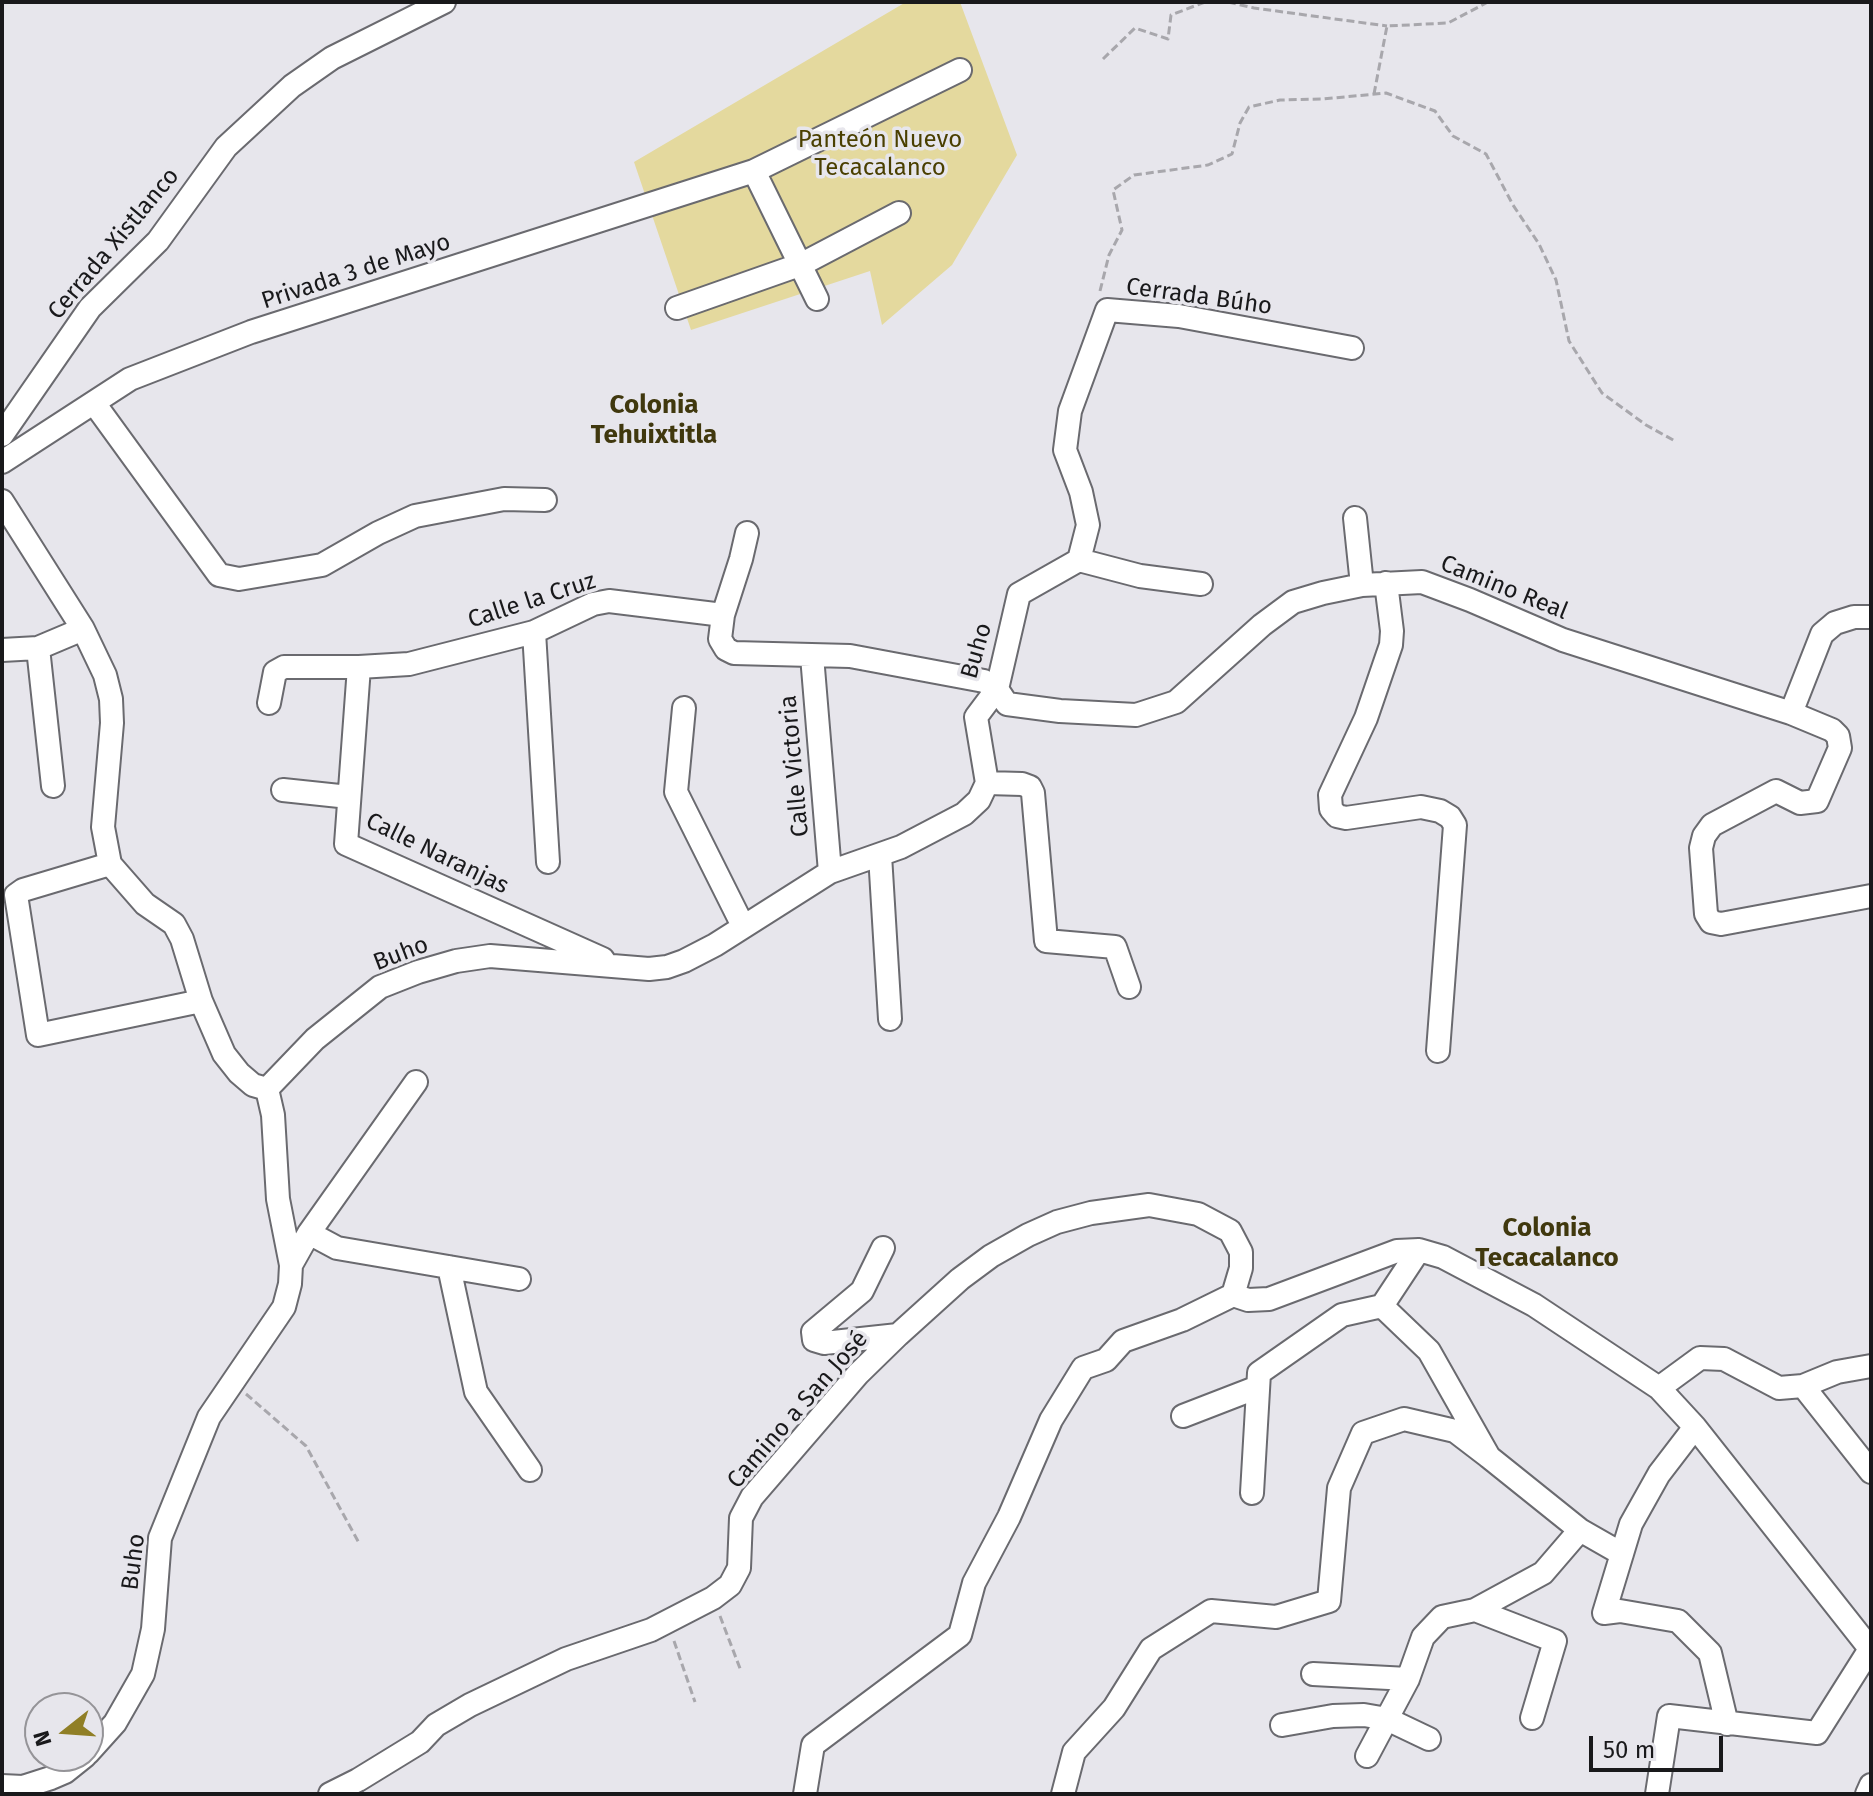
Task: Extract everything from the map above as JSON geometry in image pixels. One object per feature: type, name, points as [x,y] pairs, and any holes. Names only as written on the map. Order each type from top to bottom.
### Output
[{"type":"street","name":"Cerrada Xistlanco","points":[[2,435],[90,308],[158,241],[226,147],[292,86],[332,58],[444,2]]},
{"type":"street","name":"Privada 3 de Mayo","points":[[2,462],[130,379],[251,332],[754,171],[960,70]]},
{"type":"street","points":[[754,171],[817,299]]},
{"type":"street","points":[[677,308],[802,264],[899,213]]},
{"type":"street","name":"Cerrada Búho","points":[[1079,560],[1088,525],[1081,492],[1065,450],[1070,411],[1107,310],[1179,316],[1352,348]]},
{"type":"street","points":[[94,403],[219,575],[239,579],[322,565],[415,516],[504,499],[545,500]]},
{"type":"street","points":[[2,501],[83,629],[105,675],[111,699],[112,723],[103,827],[110,864],[145,904],[174,924],[182,939],[201,1001],[224,1054],[253,1085],[267,1089]]},
{"type":"street","points":[[1355,518],[1362,585]]},
{"type":"street","points":[[747,533],[723,615],[720,639],[726,649],[734,653],[850,656],[984,681],[997,689]]},
{"type":"street","points":[[1079,560],[1140,576],[1201,584]]},
{"type":"street","name":"Buho","points":[[104,1735],[115,1723],[143,1674],[153,1629],[160,1538],[209,1417],[284,1307],[290,1284],[291,1265],[278,1199],[273,1115],[267,1089],[315,1039],[380,987],[418,972],[456,961],[490,956],[649,969],[667,967],[715,945],[830,872],[901,847],[964,814],[979,800],[987,783],[976,717],[997,689],[1019,594],[1079,560]]},
{"type":"street","name":"Camino Real","points":[[997,689],[1007,704],[1060,711],[1136,715],[1176,702],[1262,625],[1293,602],[1362,585],[1422,582],[1563,640],[1791,713],[1832,730],[1838,736],[1840,748],[1817,801],[1800,803],[1776,791],[1712,825],[1704,836],[1701,848],[1706,914],[1711,922],[1721,924],[1871,896]]},
{"type":"street","points":[[1386,583],[1391,645],[1366,718],[1330,795],[1331,809],[1337,816],[1346,818],[1421,807],[1440,811],[1450,817],[1455,825],[1438,1051]]},
{"type":"street","name":"Calle la Cruz","points":[[269,703],[275,672],[284,667],[409,664],[534,632],[593,604],[609,601],[723,615]]},
{"type":"street","points":[[1791,713],[1822,634],[1835,623],[1854,617],[1871,617]]},
{"type":"street","points":[[2,650],[38,648],[83,629]]},
{"type":"street","points":[[534,632],[548,862]]},
{"type":"street","points":[[38,648],[53,786]]},
{"type":"street","name":"Calle Victoria","points":[[812,656],[830,872]]},
{"type":"street","name":"Calle Naranjas","points":[[359,667],[346,844],[618,966]]},
{"type":"street","points":[[684,708],[676,792],[743,926]]},
{"type":"street","points":[[987,783],[1022,784],[1030,787],[1033,793],[1046,941],[1115,947],[1129,987]]},
{"type":"street","points":[[283,790],[349,797]]},
{"type":"street","points":[[880,855],[890,1019]]},
{"type":"street","points":[[110,864],[23,890],[16,895],[38,1035],[201,1001]]},
{"type":"street","points":[[291,1265],[309,1233],[416,1082]]},
{"type":"street","name":"Camino a San José","points":[[330,1794],[420,1742],[436,1725],[470,1705],[566,1659],[667,1623],[730,1585],[739,1568],[741,1518],[752,1497],[858,1374],[960,1279],[991,1256],[1057,1222],[1091,1213],[1149,1205],[1198,1214],[1230,1231],[1241,1252],[1241,1268],[1233,1295]]},
{"type":"street","points":[[309,1233],[337,1248],[519,1279]]},
{"type":"street","points":[[883,1248],[862,1291],[813,1332],[814,1340],[824,1343],[898,1335]]},
{"type":"street","points":[[1252,1493],[1259,1373],[1342,1315],[1382,1306],[1419,1250]]},
{"type":"street","points":[[805,1794],[813,1745],[960,1635],[974,1583],[1009,1517],[1051,1420],[1083,1368],[1106,1360],[1123,1341],[1182,1320],[1233,1295],[1248,1300],[1269,1299],[1397,1251],[1419,1250],[1443,1257],[1534,1305],[1659,1388],[1695,1427],[1871,1650],[1817,1733],[1669,1716],[1657,1794]]},
{"type":"street","points":[[449,1267],[476,1392],[530,1470]]},
{"type":"street","points":[[1382,1306],[1429,1351],[1489,1457]]},
{"type":"street","points":[[1659,1388],[1700,1358],[1724,1359],[1779,1388],[1803,1386],[1837,1372],[1871,1366]]},
{"type":"street","points":[[1803,1386],[1871,1472]]},
{"type":"street","points":[[1183,1416],[1258,1387]]},
{"type":"street","points":[[1063,1794],[1074,1752],[1114,1708],[1151,1649],[1211,1611],[1276,1617],[1329,1601],[1339,1488],[1363,1433],[1404,1419],[1455,1431],[1580,1530],[1622,1554]]},
{"type":"street","points":[[1695,1427],[1659,1474],[1631,1524],[1604,1613],[1620,1611],[1678,1621],[1710,1653],[1727,1724]]},
{"type":"street","points":[[1367,1756],[1408,1679],[1423,1637],[1442,1617],[1475,1610],[1543,1573],[1580,1530]]},
{"type":"street","points":[[1475,1610],[1555,1641],[1532,1718]]},
{"type":"street","points":[[1313,1674],[1408,1679]]},
{"type":"street","points":[[1282,1725],[1364,1715],[1387,1719],[1429,1739]]},
{"type":"street","name":"Buho","points":[[2,1786],[23,1787],[65,1772]]},
{"type":"street","points":[[1867,1794],[1871,1785]]},
{"type":"path","points":[[1103,59],[1135,28],[1168,39],[1171,15],[1205,2]]},
{"type":"path","points":[[1228,2],[1387,26],[1448,23],[1488,2]]},
{"type":"path","points":[[1374,94],[1387,26]]},
{"type":"path","points":[[1107,310],[1100,290],[1109,255],[1122,230],[1113,190],[1134,175],[1208,165],[1232,154],[1240,123],[1249,107],[1280,100],[1386,93],[1435,111],[1453,136],[1486,154],[1513,205],[1539,244],[1556,280],[1569,341],[1602,393],[1646,425],[1675,441]]},
{"type":"path","points":[[231,1381],[306,1446],[359,1543]]},
{"type":"path","points":[[713,1598],[741,1671]]},
{"type":"path","points":[[667,1623],[695,1702]]},
{"type":"green space","name":"Panteón Nuevo Tecacalanco","points":[[906,2],[960,2],[1017,155],[952,265],[882,325],[870,271],[691,330],[634,162]]},
{"type":"district","name":"Colonia Tehuixtitla","points":[[654,421]]},
{"type":"district","name":"Colonia Tecacalanco","points":[[1547,1244]]}]
